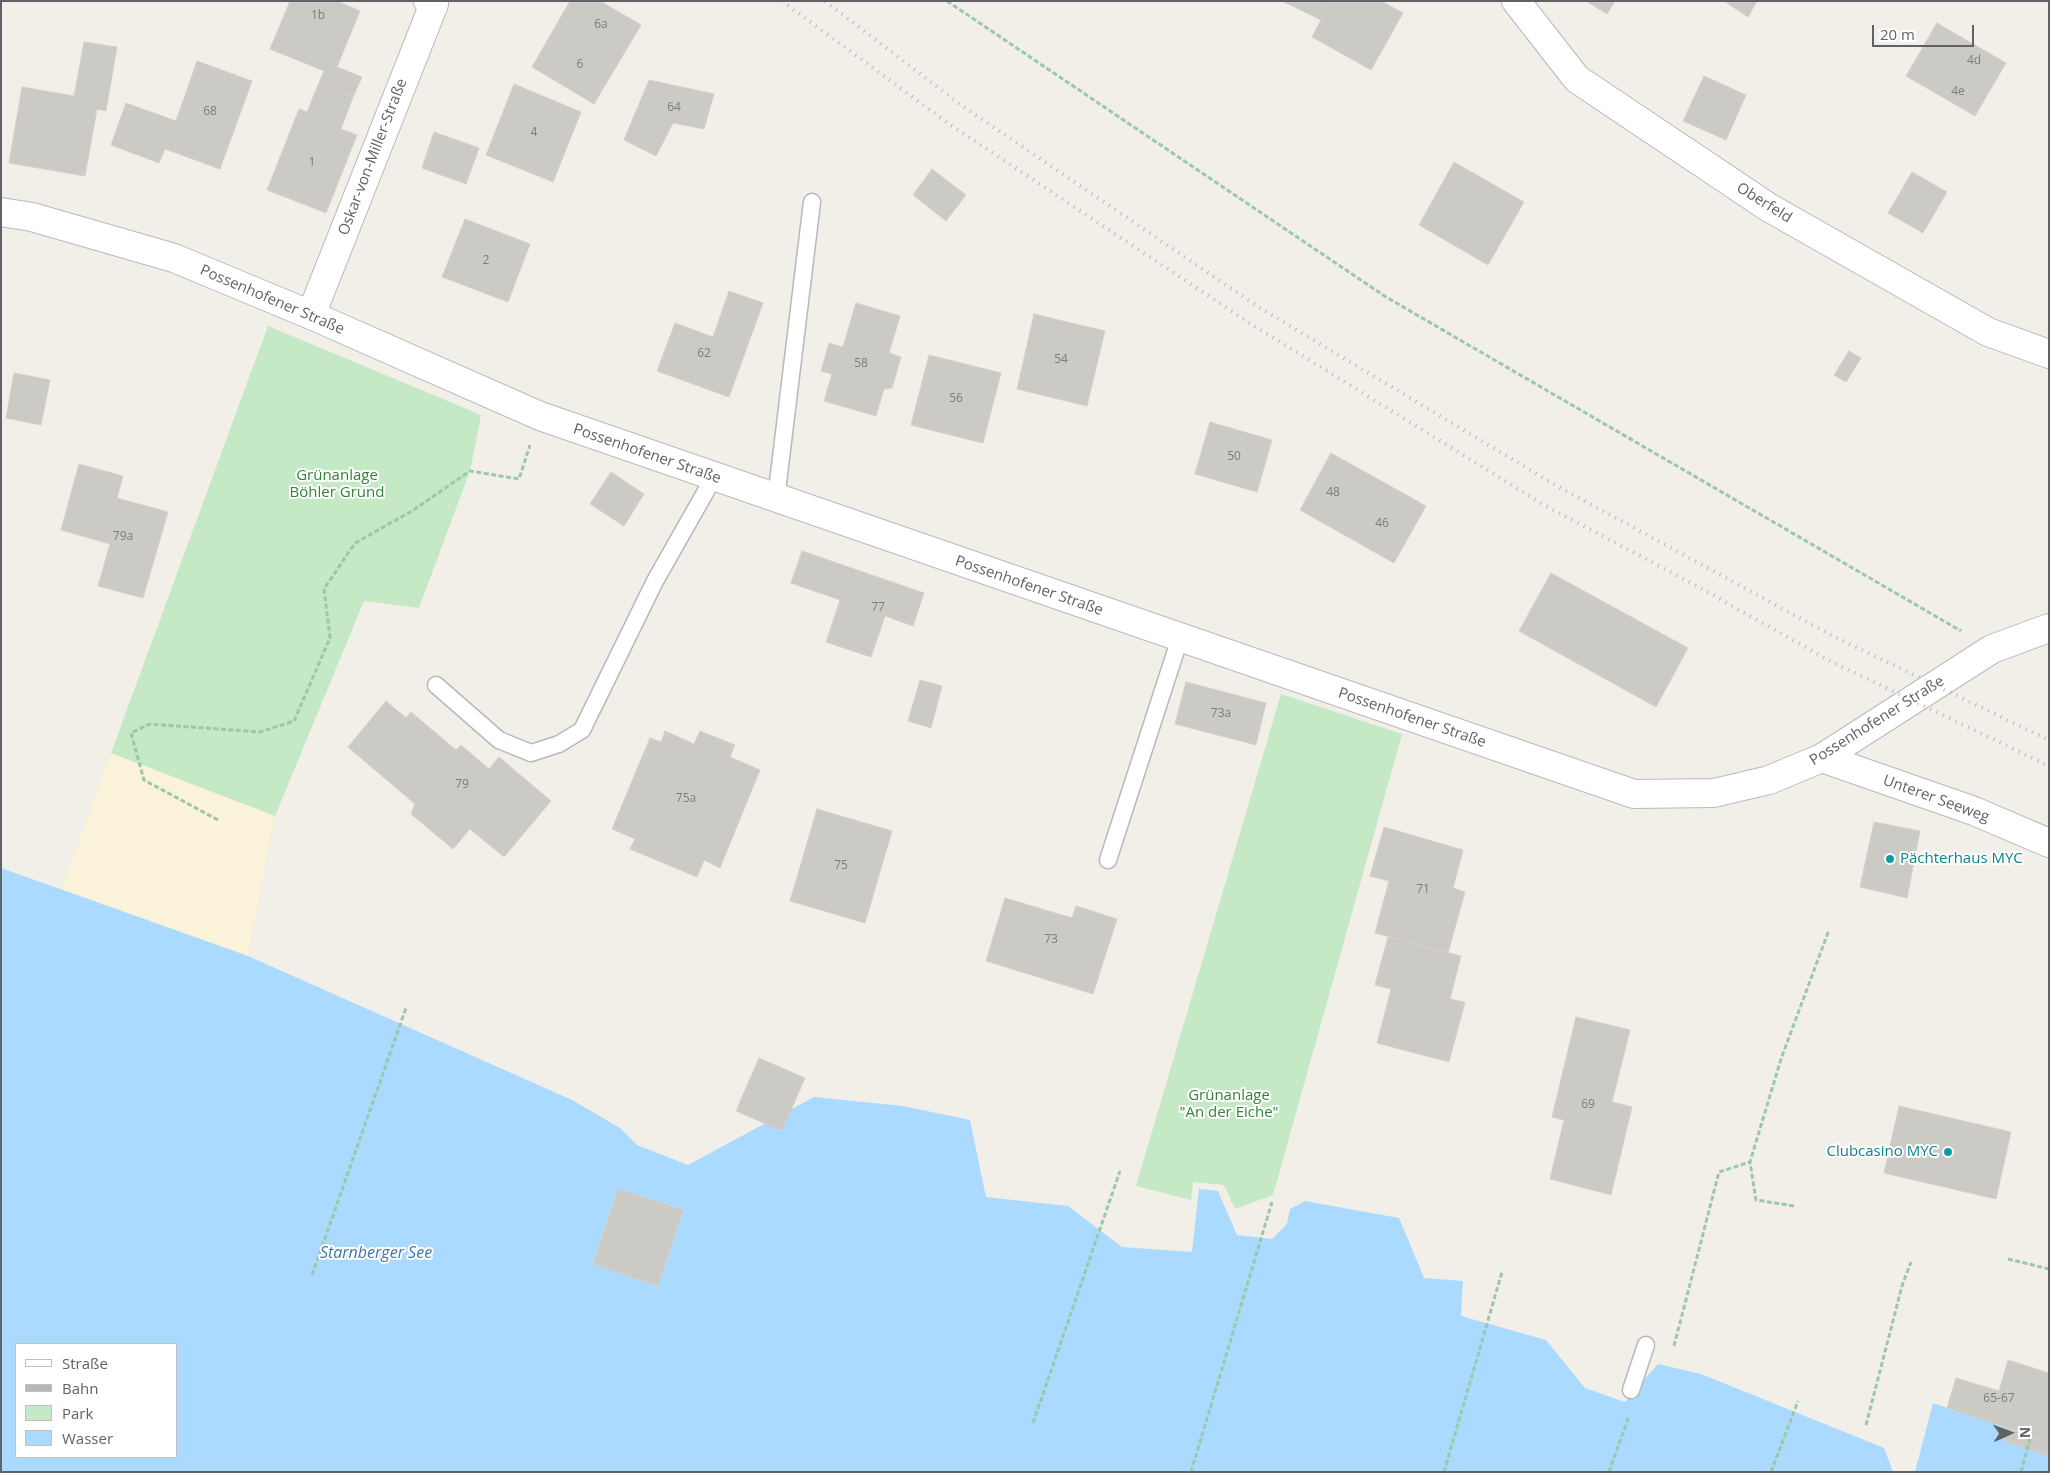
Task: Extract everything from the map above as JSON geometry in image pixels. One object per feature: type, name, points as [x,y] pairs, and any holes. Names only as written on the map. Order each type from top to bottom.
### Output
[{"type":"main road","name":"Oskar-von-Miller-Straße","points":[[311,315],[434,4],[428,1]]},
{"type":"main road","name":"Oberfeld","points":[[1516,1],[1577,79],[1768,207],[1988,332],[2049,354]]},
{"type":"main road","name":"Possenhofener Straße","points":[[1,212],[32,217],[174,258],[311,315],[540,416],[1634,794],[1714,793],[1769,780],[1822,758],[1992,649],[2049,628]]},
{"type":"main road","name":"Unterer Seeweg","points":[[1822,758],[1974,811],[2049,843]]},
{"type":"lane","points":[[776,499],[812,202]]},
{"type":"lane","points":[[436,685],[499,740],[531,753],[559,744],[582,730],[656,581],[714,477]]},
{"type":"lane","points":[[1108,860],[1180,638]]},
{"type":"lane","points":[[1631,1390],[1646,1345]]},
{"type":"path","points":[[946,1],[1386,298],[1992,649]]},
{"type":"path","points":[[218,820],[144,780],[131,733],[150,724],[260,732],[294,721],[330,638],[324,589],[355,543],[412,511],[470,471],[519,479],[540,416]]},
{"type":"path","points":[[1794,1206],[1756,1200],[1750,1162],[1781,1059],[1829,930]]},
{"type":"path","points":[[312,1275],[406,1008]]},
{"type":"path","points":[[1671,1354],[1719,1172],[1750,1162]]},
{"type":"path","points":[[1033,1423],[1120,1171]]},
{"type":"path","points":[[1191,1472],[1272,1202]]},
{"type":"path","points":[[2008,1259],[2049,1269]]},
{"type":"path","points":[[1866,1426],[1902,1286],[1911,1262]]},
{"type":"path","points":[[1444,1472],[1502,1272]]},
{"type":"path","points":[[1771,1472],[1798,1401]]},
{"type":"path","points":[[2021,1472],[2030,1436]]},
{"type":"green space","name":"Grünanlage Böhler Grund","points":[[268,326],[481,415],[470,471],[419,608],[364,601],[275,816],[248,956],[61,889]]},
{"type":"green space","name":"Grünanlage \"An der Eiche\"","points":[[1281,694],[1402,734],[1273,1195],[1235,1209],[1224,1185],[1193,1182],[1191,1200],[1136,1186]]},
{"type":"sand","points":[[111,753],[275,816],[248,956],[61,889]]},
{"type":"water","name":"Starnberger See","points":[[1,868],[248,956],[572,1100],[620,1128],[637,1145],[688,1165],[814,1097],[903,1106],[970,1120],[986,1197],[1068,1206],[1122,1247],[1192,1252],[1199,1189],[1218,1191],[1237,1235],[1272,1239],[1287,1224],[1290,1209],[1305,1201],[1399,1218],[1424,1278],[1463,1281],[1461,1316],[1546,1340],[1585,1388],[1625,1402],[1658,1364],[1701,1374],[1884,1448],[1893,1472],[1,1472]]},
{"type":"water","points":[[1933,1403],[2049,1442],[2049,1472],[1915,1472]]},
{"type":"building","points":[[290,1],[337,1],[360,11],[337,67],[362,77],[353,97],[319,83],[324,71],[270,49]]},
{"type":"building","points":[[570,1],[600,1],[641,25],[594,104],[532,67]]},
{"type":"building","points":[[1282,1],[1331,1],[1321,20]]},
{"type":"building","points":[[1331,1],[1381,1],[1403,13],[1371,70],[1312,37]]},
{"type":"building","points":[[1586,1],[1615,1],[1607,14]]},
{"type":"building","points":[[1724,1],[1757,1],[1748,17]]},
{"type":"building","points":[[1937,23],[2006,63],[1975,116],[1906,76]]},
{"type":"building","points":[[84,42],[117,47],[106,111],[97,109],[85,176],[9,163],[22,87],[74,96]]},
{"type":"building","points":[[197,61],[252,81],[220,169],[165,149],[159,163],[111,145],[126,103],[176,121]]},
{"type":"building","points":[[1704,76],[1746,95],[1726,140],[1683,121]]},
{"type":"building","points":[[649,80],[714,94],[704,129],[673,123],[656,156],[624,140]]},
{"type":"building","points":[[319,83],[353,97],[341,129],[357,135],[326,213],[267,190],[299,109],[307,112]]},
{"type":"building","points":[[514,84],[581,112],[553,182],[486,155]]},
{"type":"building","points":[[434,132],[479,148],[466,184],[422,168]]},
{"type":"building","points":[[1454,162],[1524,202],[1488,265],[1419,225]]},
{"type":"building","points":[[932,169],[966,195],[946,221],[913,195]]},
{"type":"building","points":[[1912,172],[1947,192],[1923,233],[1888,213]]},
{"type":"building","points":[[465,219],[530,244],[508,302],[442,277]]},
{"type":"building","points":[[729,291],[763,303],[729,397],[657,371],[675,323],[713,337]]},
{"type":"building","points":[[856,303],[900,316],[889,353],[901,357],[892,388],[884,389],[876,416],[824,401],[832,374],[821,371],[829,343],[843,347]]},
{"type":"building","points":[[1034,314],[1105,331],[1087,406],[1017,389]]},
{"type":"building","points":[[1849,351],[1861,358],[1846,382],[1834,375]]},
{"type":"building","points":[[929,355],[1001,373],[983,443],[911,425]]},
{"type":"building","points":[[14,373],[50,380],[41,425],[6,418]]},
{"type":"building","points":[[1210,422],[1272,440],[1257,492],[1195,474]]},
{"type":"building","points":[[1331,453],[1426,506],[1394,563],[1300,510]]},
{"type":"building","points":[[79,464],[123,476],[117,498],[168,512],[143,598],[98,586],[110,544],[61,530]]},
{"type":"building","points":[[611,472],[644,494],[624,526],[590,504]]},
{"type":"building","points":[[802,551],[924,593],[913,626],[885,616],[871,657],[826,642],[840,600],[791,583]]},
{"type":"building","points":[[1551,573],[1688,648],[1656,707],[1519,631]]},
{"type":"building","points":[[920,680],[942,686],[931,728],[908,721]]},
{"type":"building","points":[[1186,682],[1266,703],[1256,745],[1175,724]]},
{"type":"building","points":[[386,701],[406,718],[411,712],[456,750],[461,745],[489,769],[499,757],[551,801],[504,857],[470,829],[453,849],[411,814],[415,804],[348,747]]},
{"type":"building","points":[[665,731],[694,744],[700,731],[735,745],[730,757],[760,770],[720,868],[704,860],[697,877],[630,849],[635,839],[612,829],[650,738],[661,742]]},
{"type":"building","points":[[817,809],[892,831],[865,923],[790,901]]},
{"type":"building","name":"Pächterhaus MYC","points":[[1874,822],[1920,831],[1907,898],[1860,887]]},
{"type":"building","points":[[1384,827],[1463,850],[1453,888],[1465,892],[1448,953],[1375,933],[1389,881],[1370,876]]},
{"type":"building","points":[[1005,898],[1072,918],[1076,906],[1117,919],[1093,994],[986,961]]},
{"type":"building","points":[[1388,937],[1461,956],[1450,999],[1465,1002],[1449,1062],[1377,1043],[1391,989],[1375,985]]},
{"type":"building","points":[[1576,1017],[1630,1030],[1612,1102],[1632,1107],[1611,1195],[1550,1179],[1564,1120],[1552,1117]]},
{"type":"building","points":[[759,1058],[805,1078],[782,1131],[736,1111]]},
{"type":"building","name":"Clubcasino MYC","points":[[1899,1106],[2011,1132],[1996,1199],[1884,1173]]},
{"type":"building","points":[[618,1189],[683,1210],[658,1286],[593,1264]]},
{"type":"building","points":[[2008,1360],[2049,1373],[2049,1442],[1947,1408],[1956,1378],[1999,1391]]},
{"type":"building","points":[[2007,1428],[2049,1442],[2049,1456],[2004,1441]]},
{"type":"railway","points":[[782,1],[949,124],[1251,324],[1544,505],[1695,585],[1832,662],[2049,766]]},
{"type":"railway","points":[[825,1],[961,105],[1260,308],[1557,486],[1831,635],[2049,740]]},
{"type":"place","name":"Pächterhaus MYC","points":[[1890,859]]},
{"type":"place","name":"Clubcasino MYC","points":[[1948,1152]]}]
